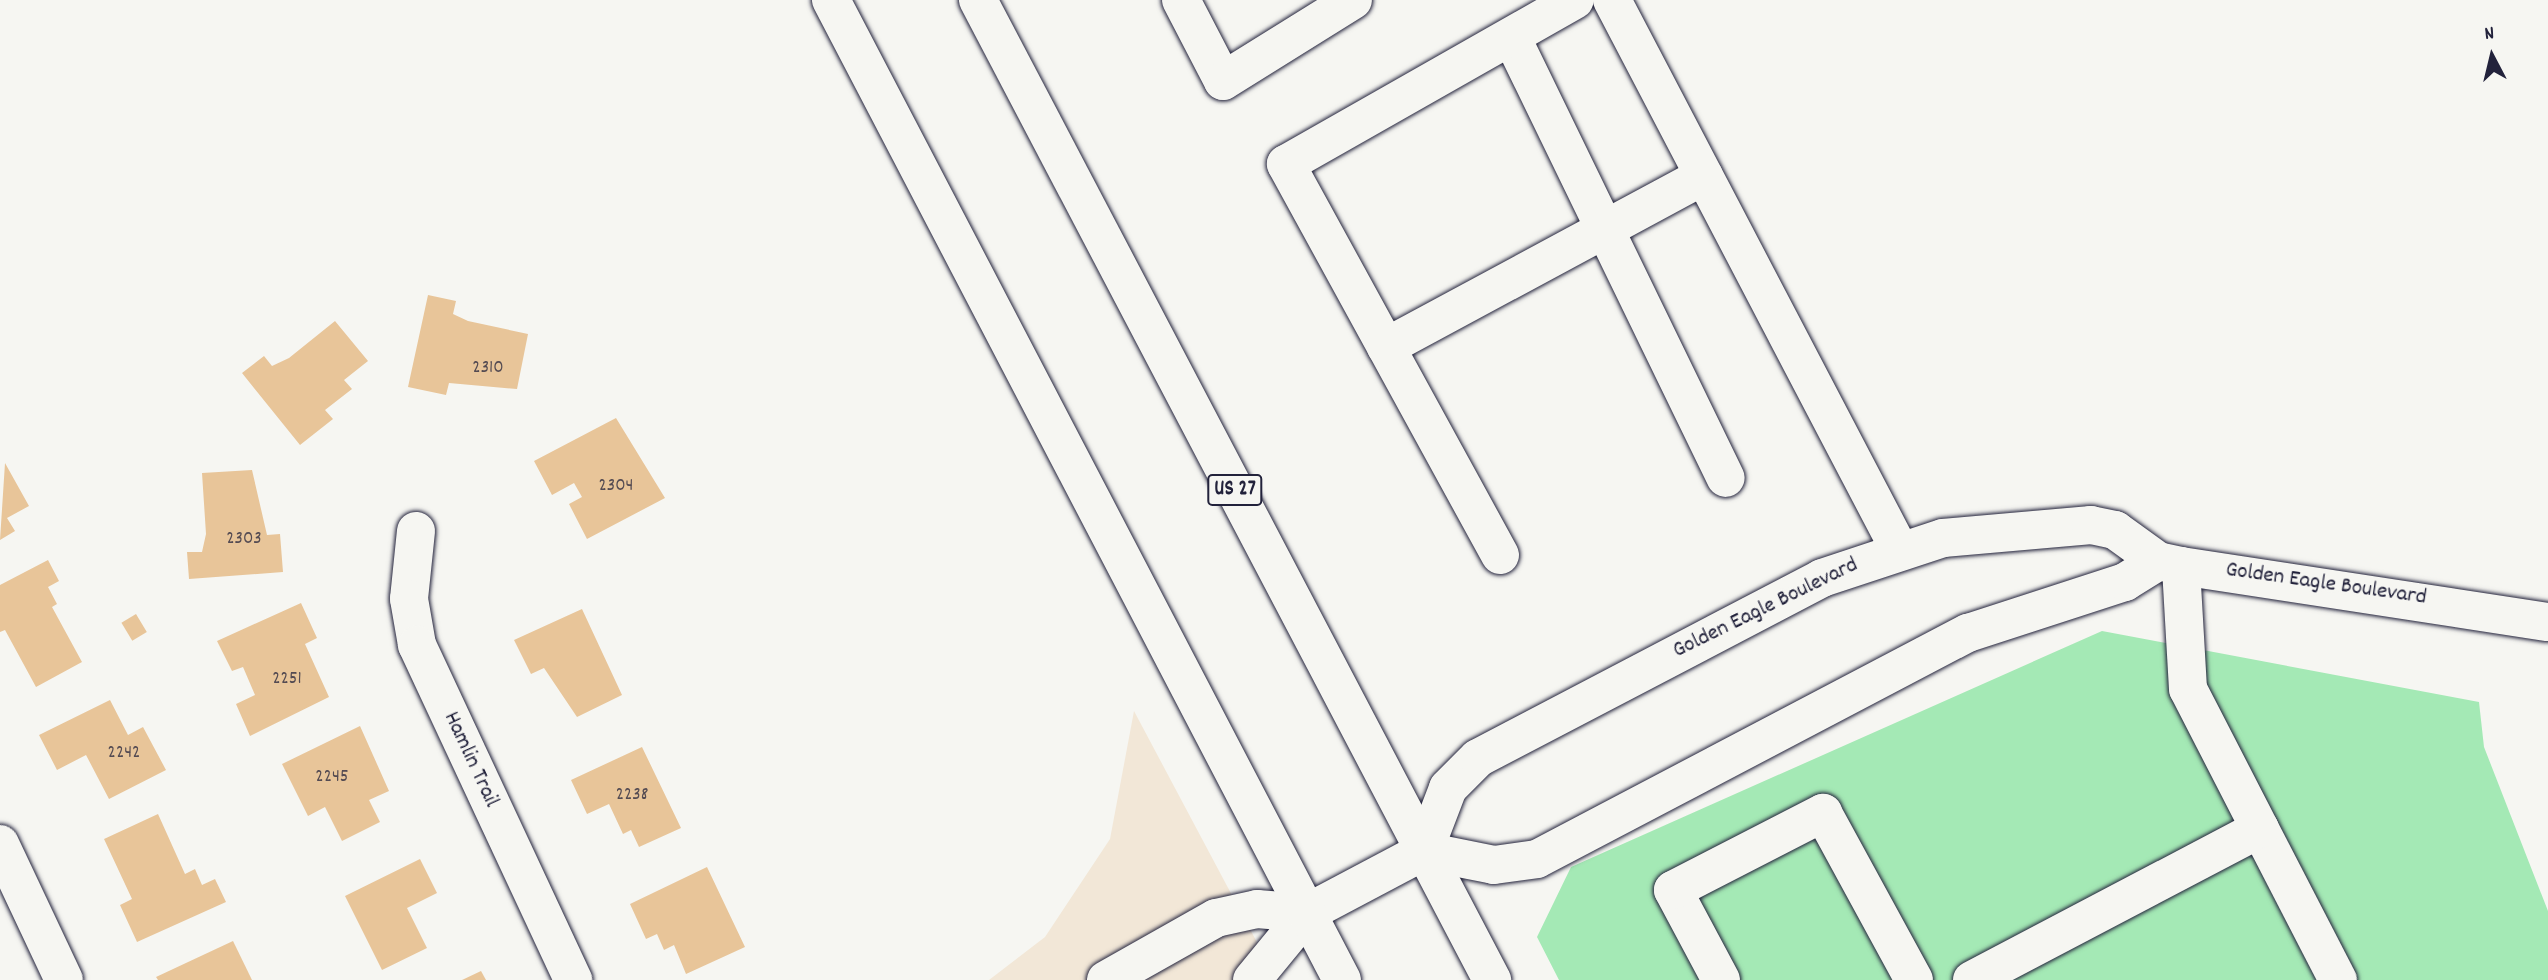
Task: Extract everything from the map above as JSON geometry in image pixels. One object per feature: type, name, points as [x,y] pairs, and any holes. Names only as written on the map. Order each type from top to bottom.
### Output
[{"type":"main road","points":[[831,0],[1342,980]]},
{"type":"main road","name":"US 27","points":[[978,0],[1492,980]]},
{"type":"main road","points":[[1181,0],[1223,81],[1353,0]]},
{"type":"main road","points":[[1500,555],[1286,164],[1575,0]]},
{"type":"main road","points":[[1612,0],[1899,549]]},
{"type":"main road","points":[[1512,38],[1726,478]]},
{"type":"main road","points":[[1386,347],[1703,176]]},
{"type":"main road","name":"Golden Eagle Boulevard","points":[[1424,851],[1447,788],[1478,758],[1822,578],[1899,549],[1988,532],[2091,525],[2127,536],[2169,563],[2548,622]]},
{"type":"main road","name":"Hamlin Trail","points":[[416,530],[409,598],[417,645],[573,980]]},
{"type":"main road","points":[[1252,980],[1307,913],[1424,851],[1494,865],[1537,859],[1968,633],[2125,582],[2169,563],[2188,689],[2338,980]]},
{"type":"main road","points":[[1721,980],[1674,890],[1823,813],[1914,980]]},
{"type":"main road","points":[[1972,980],[2260,829]]},
{"type":"main road","points":[[0,844],[64,980]]},
{"type":"main road","points":[[1106,980],[1225,915],[1256,909],[1307,913]]},
{"type":"shaded area","points":[[1134,711],[1277,980],[989,980],[1045,937],[1110,839]]},
{"type":"green space","points":[[2102,631],[2479,702],[2484,747],[2548,911],[2548,980],[1559,980],[1537,937],[1571,867]]},
{"type":"building","points":[[428,295],[456,301],[453,314],[468,321],[528,334],[517,389],[449,383],[446,395],[408,387]]},
{"type":"building","points":[[335,321],[368,361],[344,380],[352,389],[325,410],[333,419],[300,445],[242,373],[264,356],[272,366],[289,358]]},
{"type":"building","points":[[616,418],[665,498],[587,539],[569,504],[582,497],[574,483],[552,495],[534,461]]},
{"type":"building","points":[[5,463],[29,506],[7,518],[15,531],[0,540]]},
{"type":"building","points":[[252,470],[267,535],[280,534],[283,572],[189,579],[187,552],[202,552],[206,534],[202,473]]},
{"type":"building","points":[[48,560],[59,581],[48,587],[57,604],[52,607],[82,662],[36,687],[5,630],[0,632],[0,585]]},
{"type":"building","points":[[301,603],[317,638],[305,644],[329,697],[250,736],[236,704],[255,695],[243,667],[232,671],[217,641]]},
{"type":"building","points":[[582,609],[622,695],[577,717],[544,668],[531,674],[514,640]]},
{"type":"building","points":[[136,614],[147,632],[132,641],[121,623]]},
{"type":"building","points":[[110,700],[128,735],[143,727],[166,770],[109,799],[86,755],[57,770],[39,735]]},
{"type":"building","points":[[360,726],[389,791],[369,800],[380,822],[342,841],[325,807],[308,816],[282,764]]},
{"type":"building","points":[[642,747],[681,828],[639,847],[631,830],[623,834],[609,804],[587,814],[571,780]]},
{"type":"building","points":[[158,814],[185,874],[195,869],[202,885],[215,879],[226,902],[137,942],[120,905],[132,899],[104,839]]},
{"type":"building","points":[[420,859],[437,893],[407,908],[427,948],[382,970],[345,896]]},
{"type":"building","points":[[707,867],[745,947],[686,974],[674,945],[664,950],[657,934],[646,939],[630,904]]},
{"type":"building","points":[[233,941],[252,980],[158,980],[156,977]]},
{"type":"building","points":[[481,971],[486,980],[462,980]]}]
